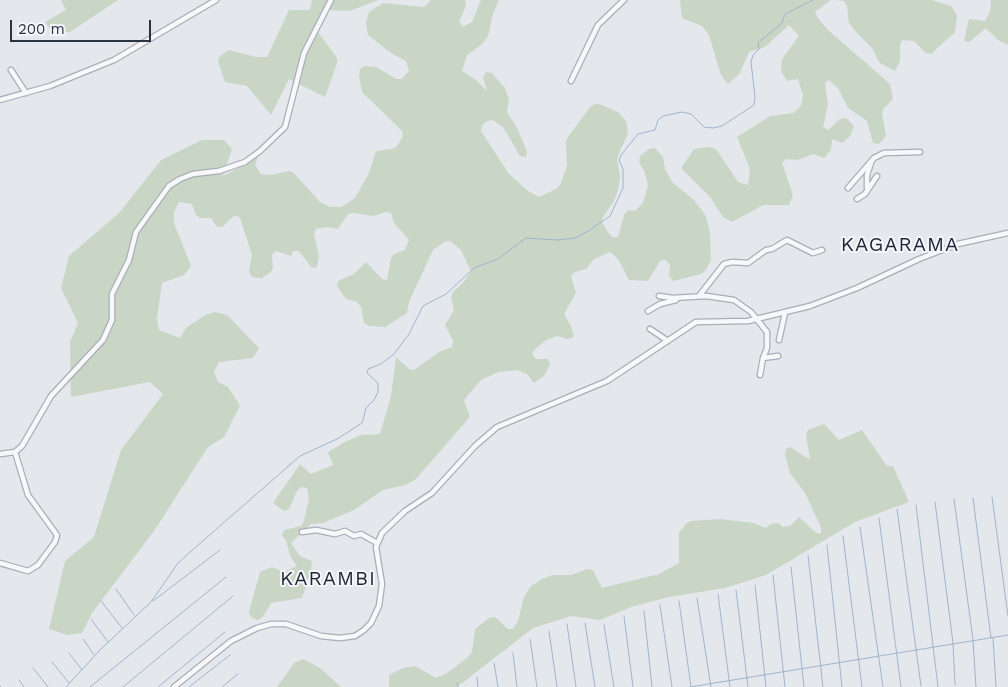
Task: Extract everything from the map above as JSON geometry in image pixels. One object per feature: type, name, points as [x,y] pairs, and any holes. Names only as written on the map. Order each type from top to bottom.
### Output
[{"type":"street","points":[[0,100],[50,86],[114,60],[216,0]]},
{"type":"street","points":[[0,454],[15,452],[30,435],[52,396],[103,340],[112,320],[112,294],[130,260],[136,232],[169,186],[193,174],[219,171],[245,162],[260,152],[285,128],[304,53],[331,0]]},
{"type":"street","points":[[571,81],[598,25],[624,0]]},
{"type":"street","points":[[11,70],[26,93]]},
{"type":"street","points":[[848,188],[874,158],[893,151],[920,152]]},
{"type":"street","points":[[856,199],[865,194],[869,166],[874,158]]},
{"type":"street","points":[[867,188],[876,176]]},
{"type":"street","points":[[174,687],[232,641],[264,626],[286,624],[321,636],[340,638],[350,638],[360,633],[371,623],[379,606],[382,584],[376,556],[377,543],[387,526],[432,493],[475,446],[497,427],[606,380],[696,322],[737,322],[785,313],[857,288],[906,264],[958,244],[1008,233]]},
{"type":"street","points":[[699,296],[724,264],[732,262],[748,263],[766,250],[772,249],[786,240],[812,253],[822,250]]},
{"type":"street","points":[[659,296],[682,298]]},
{"type":"street","points":[[648,312],[660,304],[682,298],[699,296],[734,300],[757,319],[768,336],[760,374]]},
{"type":"street","points":[[779,340],[785,313]]},
{"type":"street","points":[[650,329],[668,341]]},
{"type":"street","points":[[763,358],[778,356]]},
{"type":"street","points":[[0,564],[28,571],[38,565],[55,542],[57,535],[28,495],[15,452]]},
{"type":"street","points":[[302,532],[316,530],[335,534],[344,531],[354,536],[362,534],[377,543]]},
{"type":"green space","points":[[61,0],[118,0],[70,32],[52,32],[45,22],[66,10]]},
{"type":"green space","points":[[312,0],[379,0],[349,11],[324,10],[316,29],[337,58],[325,97],[289,79],[271,115],[247,86],[225,82],[218,61],[220,56],[229,50],[256,57],[267,57],[289,10],[310,10]]},
{"type":"green space","points":[[431,0],[465,0],[466,6],[459,22],[463,27],[472,22],[481,0],[499,0],[493,14],[488,36],[481,45],[467,55],[462,71],[476,80],[487,91],[483,77],[486,72],[492,73],[505,88],[509,100],[507,112],[517,128],[527,151],[526,157],[520,156],[503,127],[493,120],[487,121],[482,125],[481,131],[509,174],[528,191],[539,197],[556,189],[560,185],[567,166],[566,142],[568,137],[590,107],[600,104],[618,112],[626,121],[628,133],[617,158],[620,177],[618,190],[602,222],[612,237],[618,237],[624,215],[628,210],[635,211],[643,203],[648,186],[645,173],[639,162],[640,156],[649,149],[655,148],[663,157],[665,169],[672,182],[694,200],[706,216],[710,234],[711,260],[706,270],[701,274],[673,281],[669,276],[670,265],[666,260],[660,261],[648,281],[629,280],[618,259],[610,252],[594,259],[586,269],[575,272],[571,276],[576,293],[564,314],[571,326],[574,337],[568,339],[557,336],[546,340],[532,354],[536,359],[548,359],[550,364],[544,376],[534,383],[527,374],[517,370],[498,372],[481,380],[464,400],[470,417],[415,480],[405,485],[383,490],[354,510],[323,523],[311,524],[291,543],[300,556],[312,561],[310,575],[302,598],[271,603],[262,618],[257,620],[251,617],[249,612],[260,572],[272,567],[284,572],[297,566],[290,556],[286,540],[282,536],[284,530],[301,526],[304,521],[309,499],[307,488],[301,487],[297,491],[289,509],[284,511],[273,503],[300,464],[311,474],[333,465],[328,452],[345,442],[361,435],[380,434],[391,396],[396,357],[409,369],[414,370],[439,352],[452,347],[453,341],[445,325],[454,310],[451,298],[453,292],[463,283],[471,271],[461,250],[450,241],[444,242],[433,250],[409,302],[407,313],[385,327],[369,326],[364,323],[361,307],[357,302],[346,299],[337,286],[338,281],[354,274],[366,262],[382,279],[387,280],[391,258],[394,254],[405,250],[409,240],[394,223],[391,213],[385,212],[374,216],[352,213],[347,215],[338,229],[327,227],[316,229],[314,234],[319,256],[317,267],[312,268],[299,251],[293,251],[291,256],[276,251],[272,255],[273,267],[271,272],[262,278],[256,278],[251,276],[249,271],[252,255],[240,218],[235,215],[222,227],[217,227],[211,218],[200,218],[196,215],[192,204],[179,202],[174,212],[174,223],[191,266],[184,275],[162,283],[157,319],[159,330],[180,338],[186,328],[205,315],[215,312],[227,315],[259,348],[253,358],[219,362],[214,372],[218,382],[228,387],[240,406],[224,437],[208,447],[154,531],[92,613],[82,633],[67,635],[49,629],[65,561],[94,537],[121,450],[163,394],[150,382],[71,397],[70,342],[78,323],[61,288],[69,256],[120,212],[161,160],[202,140],[224,140],[232,149],[223,176],[245,165],[260,151],[255,165],[261,174],[272,175],[289,171],[294,173],[320,202],[330,207],[341,207],[355,198],[369,173],[376,151],[392,149],[397,146],[403,136],[402,131],[362,92],[359,75],[360,69],[365,66],[376,67],[396,79],[402,79],[409,71],[406,61],[391,53],[368,35],[366,23],[369,12],[383,3],[424,7]]},
{"type":"green space","points":[[680,0],[831,0],[815,12],[817,17],[828,30],[890,84],[893,99],[883,109],[882,114],[886,136],[879,144],[873,143],[867,121],[848,108],[838,88],[829,80],[825,83],[828,105],[823,127],[828,130],[840,119],[846,118],[854,126],[850,136],[842,143],[832,139],[831,150],[824,158],[813,154],[798,160],[786,159],[782,163],[793,195],[789,205],[763,205],[732,222],[723,217],[710,197],[681,168],[694,149],[710,147],[716,149],[738,182],[748,185],[750,169],[737,137],[770,116],[793,113],[801,106],[803,95],[798,79],[787,81],[781,71],[782,59],[799,36],[789,25],[765,47],[749,52],[740,73],[728,84],[721,75],[709,35],[702,26],[682,18]]},
{"type":"green space","points":[[837,0],[932,0],[951,6],[957,15],[955,32],[931,54],[926,53],[914,41],[902,40],[900,45],[900,61],[895,71],[880,63],[872,48],[849,23],[847,6],[844,1]]},
{"type":"green space","points":[[991,0],[1008,0],[1008,45],[998,40],[986,28],[969,42],[964,41],[969,19],[985,21],[990,11]]},
{"type":"green space","points":[[824,424],[839,440],[862,430],[887,466],[893,466],[909,502],[855,522],[766,575],[725,588],[669,597],[631,607],[600,620],[571,616],[533,628],[457,687],[389,687],[389,675],[403,668],[415,666],[436,678],[447,673],[472,652],[475,629],[489,618],[495,617],[508,629],[513,629],[518,621],[524,597],[531,586],[542,579],[553,575],[571,575],[587,569],[593,570],[602,588],[659,574],[679,563],[679,533],[691,521],[720,519],[753,523],[766,528],[771,524],[778,523],[783,527],[790,526],[799,517],[816,533],[821,533],[821,527],[805,493],[790,473],[785,455],[786,449],[791,447],[810,459],[806,435],[808,430]]},
{"type":"green space","points":[[304,659],[320,668],[341,687],[277,687],[294,663]]},
{"type":"waterway","points":[[66,687],[101,649],[151,602],[178,563],[189,553],[300,456],[337,439],[362,423],[366,408],[374,400],[378,392],[378,383],[367,373],[368,369],[381,364],[394,354],[409,334],[423,306],[446,294],[474,268],[498,259],[526,238],[558,240],[575,238],[610,216],[623,188],[623,169],[619,160],[621,155],[638,134],[655,130],[658,120],[663,116],[682,112],[691,114],[704,127],[713,128],[722,126],[754,105],[755,97],[751,62],[753,55],[759,49],[758,43],[782,23],[785,14],[813,0]]},
{"type":"waterway","points":[[992,497],[1008,616]]},
{"type":"waterway","points":[[973,498],[991,638]]},
{"type":"waterway","points":[[954,499],[973,640],[976,687]]},
{"type":"waterway","points":[[935,502],[953,643],[955,685]]},
{"type":"waterway","points":[[916,505],[938,687]]},
{"type":"waterway","points":[[897,509],[921,686]]},
{"type":"waterway","points":[[879,518],[901,687]]},
{"type":"waterway","points":[[860,527],[883,687]]},
{"type":"waterway","points":[[843,536],[862,687]]},
{"type":"waterway","points":[[827,545],[842,687]]},
{"type":"waterway","points":[[153,601],[220,550]]},
{"type":"waterway","points":[[808,555],[823,687]]},
{"type":"waterway","points":[[791,567],[804,687]]},
{"type":"waterway","points":[[773,575],[785,687]]},
{"type":"waterway","points":[[90,687],[226,577]]},
{"type":"waterway","points":[[755,585],[766,687]]},
{"type":"waterway","points":[[116,589],[134,615]]},
{"type":"waterway","points":[[736,590],[748,687]]},
{"type":"waterway","points":[[718,594],[730,687]]},
{"type":"waterway","points":[[123,687],[233,596]]},
{"type":"waterway","points":[[697,598],[711,687]]},
{"type":"waterway","points":[[101,601],[122,628]]},
{"type":"waterway","points":[[679,601],[691,687]]},
{"type":"waterway","points":[[660,605],[672,687]]},
{"type":"waterway","points":[[644,611],[652,687]]},
{"type":"waterway","points":[[624,616],[633,687]]},
{"type":"waterway","points":[[91,619],[108,642]]},
{"type":"waterway","points":[[585,623],[595,687]]},
{"type":"waterway","points":[[567,624],[576,687]]},
{"type":"waterway","points":[[604,625],[614,687]]},
{"type":"waterway","points":[[549,631],[557,687]]},
{"type":"waterway","points":[[158,687],[225,632]]},
{"type":"waterway","points":[[690,687],[1008,635]]},
{"type":"waterway","points":[[993,638],[996,687]]},
{"type":"waterway","points":[[83,639],[94,655]]},
{"type":"waterway","points":[[530,639],[537,687]]},
{"type":"waterway","points":[[69,653],[82,670]]},
{"type":"waterway","points":[[513,653],[517,687]]},
{"type":"waterway","points":[[189,687],[230,655]]},
{"type":"waterway","points":[[52,662],[69,683]]},
{"type":"waterway","points":[[494,663],[498,687]]},
{"type":"waterway","points":[[33,668],[48,687]]},
{"type":"waterway","points":[[222,687],[238,674]]},
{"type":"waterway","points":[[477,677],[478,687]]},
{"type":"waterway","points":[[19,680],[24,687]]},
{"type":"waterway","points":[[457,683],[458,687]]},
{"type":"district","name":"KAGARAMA","points":[[900,245]]},
{"type":"district","name":"KARAMBI","points":[[328,579]]}]
